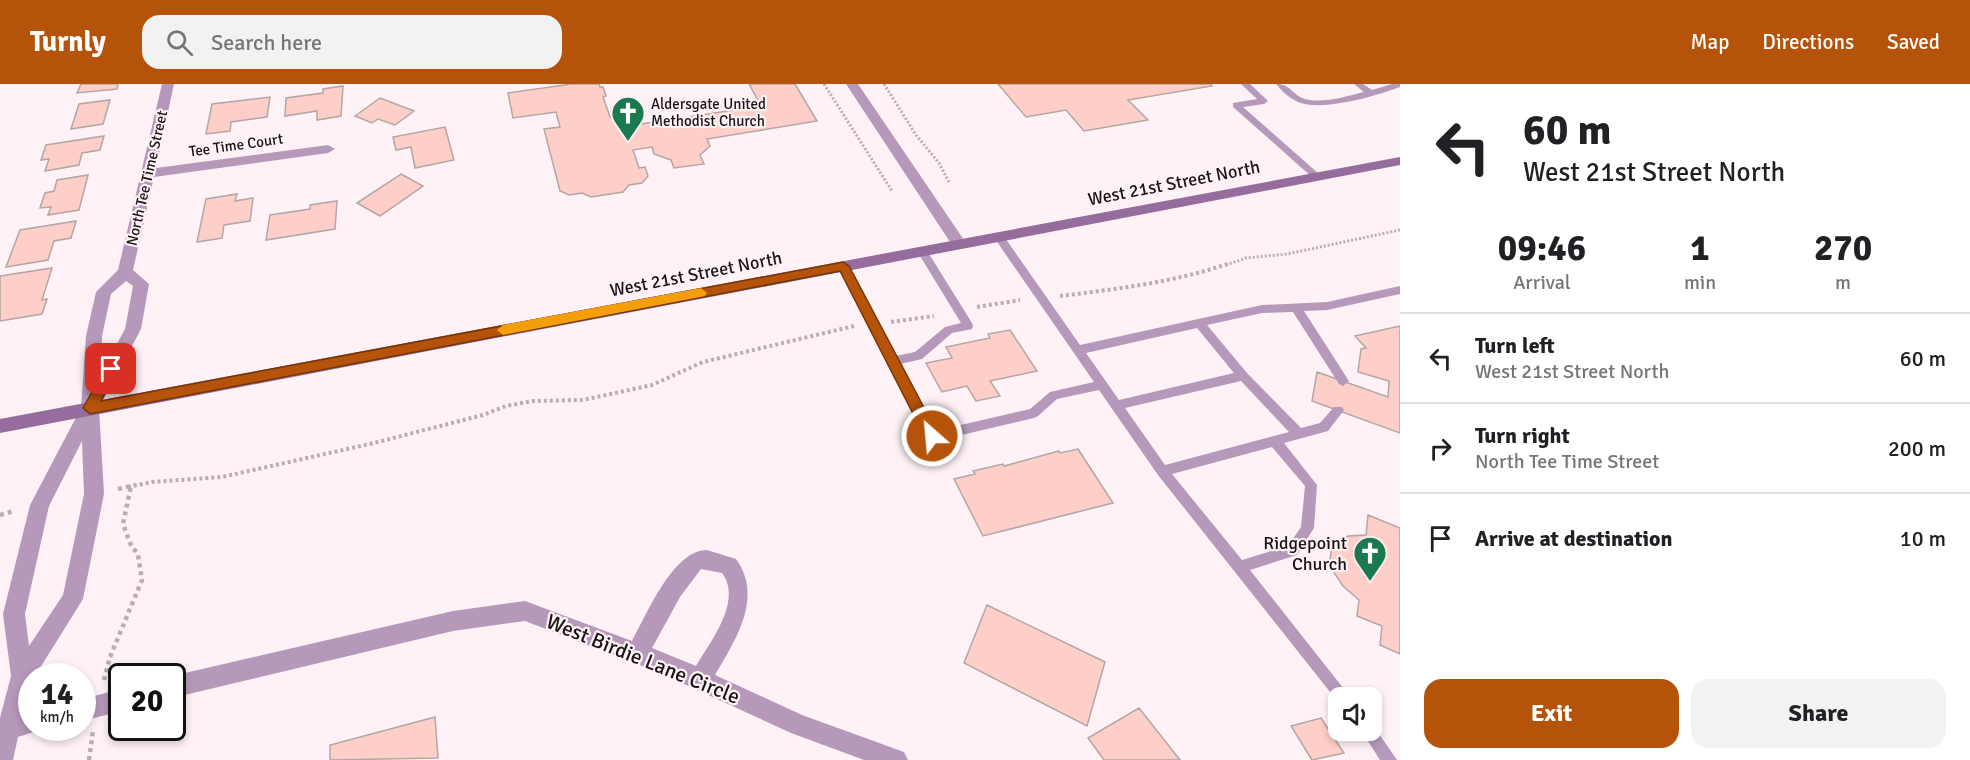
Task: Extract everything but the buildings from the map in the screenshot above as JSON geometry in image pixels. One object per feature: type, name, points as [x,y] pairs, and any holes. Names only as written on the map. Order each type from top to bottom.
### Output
[{"type":"main road","name":"West 21st Street North","points":[[0,426],[1400,161]]},
{"type":"street","name":"North Tee Time Street","points":[[125,272],[168,84]]},
{"type":"street","points":[[852,84],[958,244]]},
{"type":"street","name":"Tee Time Court","points":[[148,173],[328,149]]},
{"type":"street","points":[[20,663],[14,614],[40,505],[90,408],[133,329],[141,284],[125,272],[104,292],[94,336],[90,408],[94,494],[73,598],[30,663]]},
{"type":"street","points":[[637,653],[674,587],[692,563],[701,559],[729,566],[737,579],[739,591],[736,611],[726,636],[700,680]]},
{"type":"street","name":"West Birdie Lane Circle","points":[[186,684],[453,621],[525,611],[637,653],[799,725],[896,760]]},
{"type":"street","points":[[2,760],[18,692]]},
{"type":"street","points":[[9,728],[18,726]]},
{"type":"lane","points":[[1245,84],[1264,101],[1236,105],[1316,176]]},
{"type":"lane","points":[[1280,84],[1296,97],[1314,103],[1386,91],[1399,84]]},
{"type":"lane","points":[[1358,84],[1370,93]]},
{"type":"lane","points":[[999,237],[1162,471],[1335,687]]},
{"type":"lane","points":[[892,361],[918,356],[948,330],[968,326],[922,251]]},
{"type":"lane","points":[[843,266],[932,436],[1034,413],[1054,395],[1102,385]]},
{"type":"lane","points":[[1078,350],[1262,309],[1327,306],[1400,290]]},
{"type":"lane","points":[[1296,307],[1343,381]]},
{"type":"lane","points":[[1199,323],[1243,376],[1299,434]]},
{"type":"lane","points":[[1116,405],[1243,376]]},
{"type":"lane","points":[[1162,471],[1324,427],[1338,410]]},
{"type":"lane","points":[[1240,567],[1292,551],[1307,528],[1311,485],[1275,441]]},
{"type":"lane","points":[[1376,741],[1389,760]]},
{"type":"path","points":[[824,84],[892,191]]},
{"type":"path","points":[[884,84],[916,135],[939,163],[950,184]]},
{"type":"path","points":[[94,494],[152,482],[222,477],[374,443],[483,415],[506,406],[532,401],[583,400],[652,385],[704,362],[834,329],[920,319],[1002,302],[1118,289],[1205,272],[1246,258],[1287,255],[1400,230]]},
{"type":"path","points":[[96,693],[142,580],[138,555],[130,543],[123,524],[130,486]]},
{"type":"path","points":[[0,515],[40,505]]},
{"type":"path","points":[[89,741],[89,760]]},
{"type":"slow traffic","points":[[503,330],[701,293]]},
{"type":"place","name":"Aldersgate United Methodist Church","points":[[628,142]]},
{"type":"place","name":"Ridgepoint Church","points":[[1370,582]]},
{"type":"route","points":[[111,369],[90,408],[843,266],[932,436]]}]
